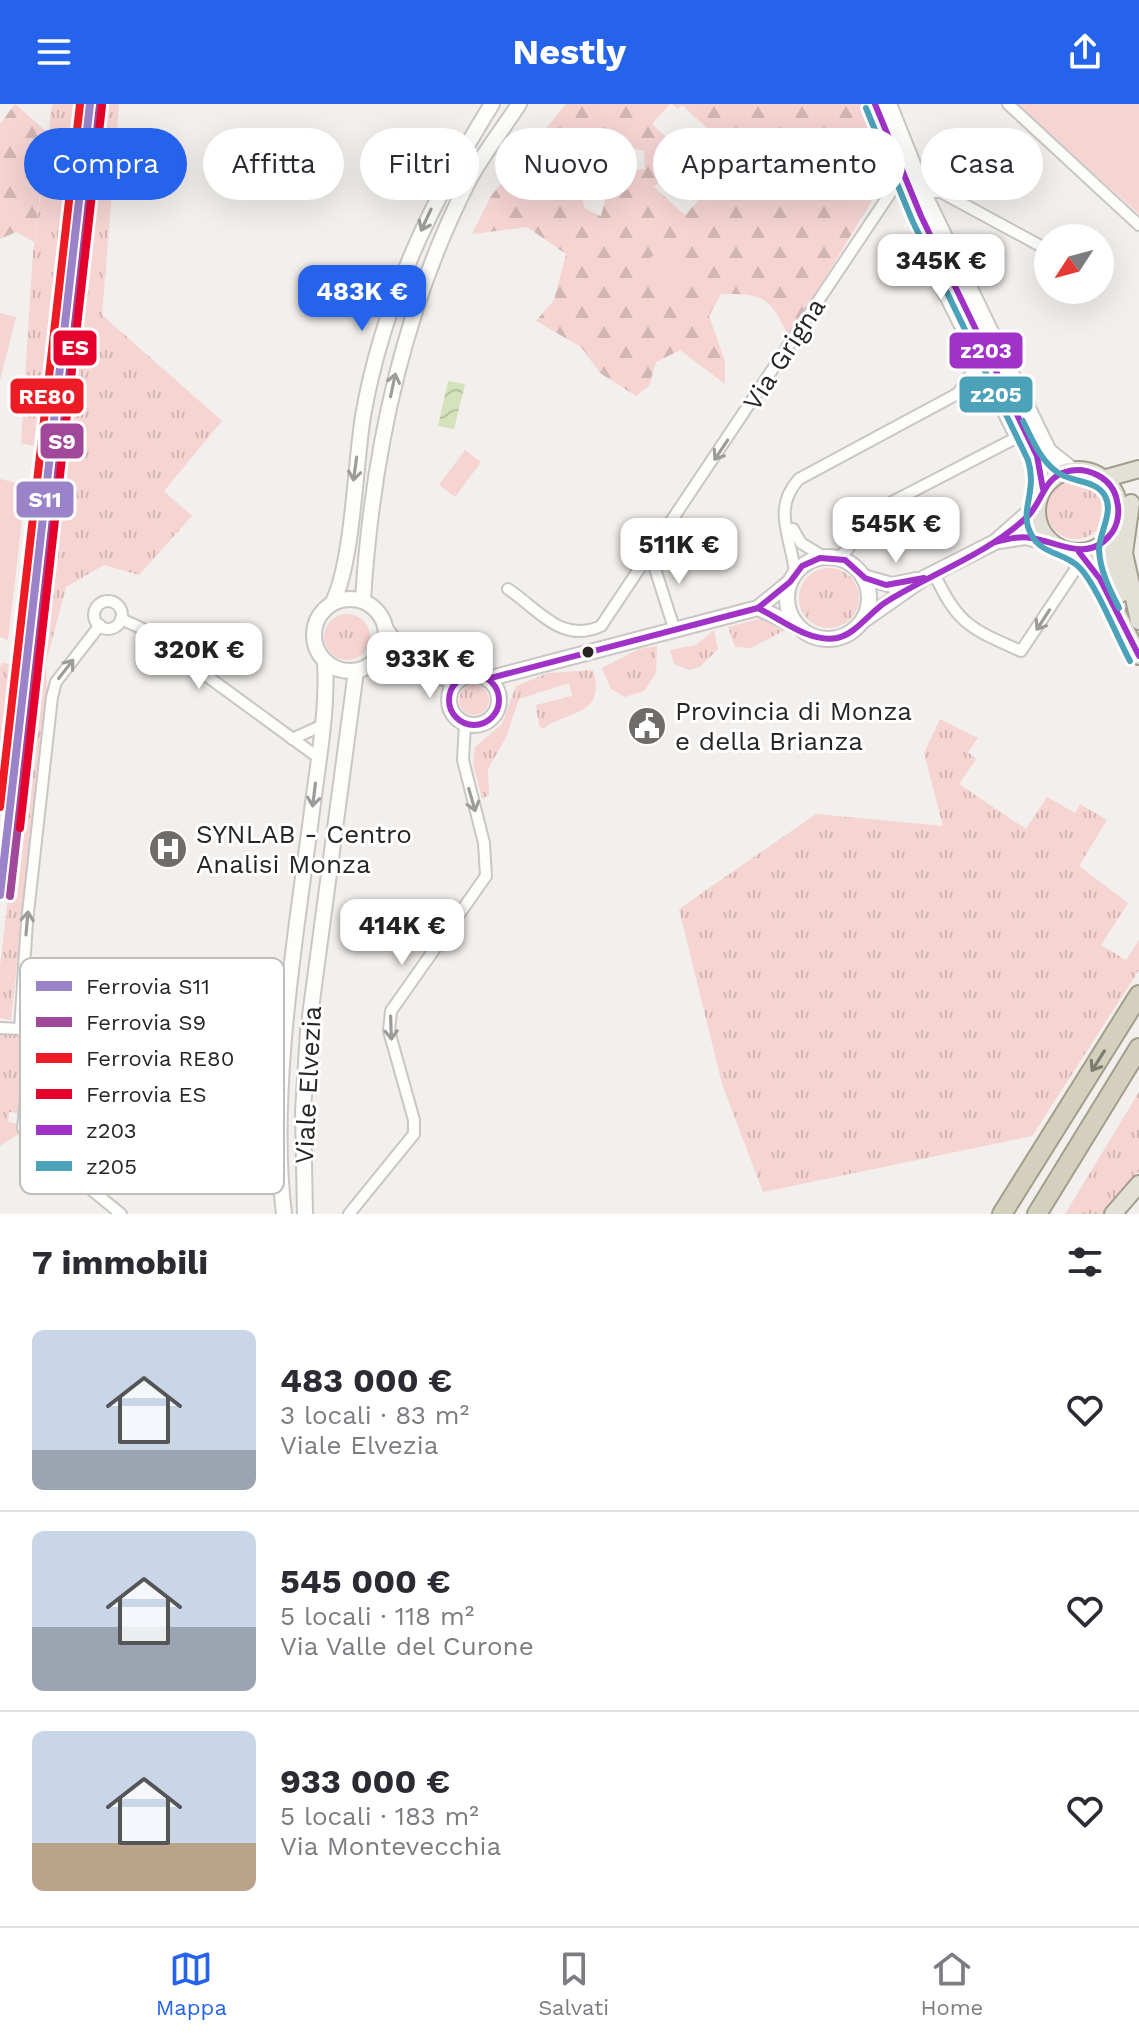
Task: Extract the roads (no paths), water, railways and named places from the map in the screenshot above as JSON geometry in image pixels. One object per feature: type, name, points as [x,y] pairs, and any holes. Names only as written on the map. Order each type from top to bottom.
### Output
[{"type":"highway","points":[[1002,1214],[1139,995]]},
{"type":"highway","points":[[1037,1214],[1139,1048]]},
{"type":"main road","name":"Viale Elvezia","points":[[284,1075],[323,725],[325,662],[318,653],[314,630],[324,609],[333,602],[341,577],[366,401],[393,298],[449,173],[492,104]]},
{"type":"main road","points":[[363,600],[379,461],[404,339],[434,256],[470,178],[519,104]]},
{"type":"main road","points":[[875,104],[885,128]]},
{"type":"main road","points":[[889,104],[921,184]]},
{"type":"main road","points":[[905,177],[1037,456],[1043,489]]},
{"type":"main road","points":[[928,200],[1049,451],[1073,470]]},
{"type":"main road","points":[[1103,479],[1139,469]]},
{"type":"main road","points":[[758,608],[815,637],[833,639],[849,633],[873,611],[929,576],[995,542],[1036,506],[1043,489],[1055,476],[1073,470],[1089,471],[1103,479],[1118,503],[1118,517]]},
{"type":"main road","points":[[1135,497],[1118,517],[1110,537],[1111,557],[1121,591],[1139,624]]},
{"type":"main road","points":[[1135,497],[1124,553],[1139,624]]},
{"type":"main road","points":[[1036,506],[1039,525],[1054,544]]},
{"type":"main road","points":[[995,542],[1025,537],[1076,552],[1091,550],[1110,537]]},
{"type":"main road","points":[[1076,552],[1100,579],[1139,656]]},
{"type":"main road","points":[[437,677],[459,680],[473,676],[487,679],[515,674],[674,628],[758,608],[807,562],[831,558],[855,567],[863,577],[869,599],[861,623]]},
{"type":"main road","points":[[863,577],[892,585],[929,576]]},
{"type":"main road","points":[[793,577],[788,608],[802,630]]},
{"type":"main road","points":[[333,602],[363,600],[379,612],[387,631],[409,658],[437,677],[449,698],[453,713],[465,724],[481,724],[494,715],[497,693],[515,674]]},
{"type":"main road","points":[[376,661],[386,642],[387,631]]},
{"type":"main road","points":[[325,662],[345,671],[356,671],[376,661],[409,658]]},
{"type":"main road","name":"Viale Elvezia","points":[[305,1214],[303,1111],[308,1031],[356,671]]},
{"type":"main road","points":[[487,679],[497,693]]},
{"type":"main road","points":[[449,698],[459,680]]},
{"type":"main road","points":[[1113,1214],[1139,1184]]},
{"type":"main road","name":"Viale Elvezia","points":[[283,1194],[284,1214]]},
{"type":"street","points":[[1008,104],[1139,225]]},
{"type":"street","name":"Via Grigna","points":[[508,589],[565,632],[586,633],[601,626],[886,200]]},
{"type":"street","points":[[956,200],[1034,242]]},
{"type":"street","points":[[783,509],[801,543],[831,558],[848,549],[865,516],[1016,438],[940,283],[935,246]]},
{"type":"street","points":[[957,394],[973,371],[975,355]]},
{"type":"street","points":[[793,577],[794,549],[784,525],[783,509],[791,487],[807,472],[957,394],[991,386]]},
{"type":"street","points":[[929,576],[953,612],[992,638],[1021,651],[1075,570],[1076,552]]},
{"type":"street","points":[[650,553],[674,628]]},
{"type":"street","points":[[100,625],[95,611],[103,602],[117,604],[121,619]]},
{"type":"street","points":[[100,625],[114,627],[121,619]]},
{"type":"street","points":[[121,619],[141,628],[319,758]]},
{"type":"street","points":[[25,958],[52,697],[56,682],[100,625]]},
{"type":"street","points":[[349,1214],[414,1134],[414,1120],[389,1031],[391,1011],[486,876],[484,843],[463,760],[465,724]]},
{"type":"street","points":[[292,739],[323,725]]},
{"type":"street","points":[[1,1028],[20,1029]]},
{"type":"street","points":[[97,1194],[121,1214]]},
{"type":"water","points":[[448,381],[465,384],[454,429],[438,426]]},
{"type":"rail line","name":"RE80","points":[[0,807],[80,104]]},
{"type":"rail line","name":"S11","points":[[0,895],[90,104]]},
{"type":"rail line","name":"S9","points":[[10,896],[100,105]]},
{"type":"rail line","name":"ES","points":[[20,828],[102,106]]},
{"type":"place","name":"Provincia di Monza e della Brianza","points":[[647,726]]},
{"type":"place","name":"SYNLAB - Centro Analisi Monza","points":[[168,849]]}]
